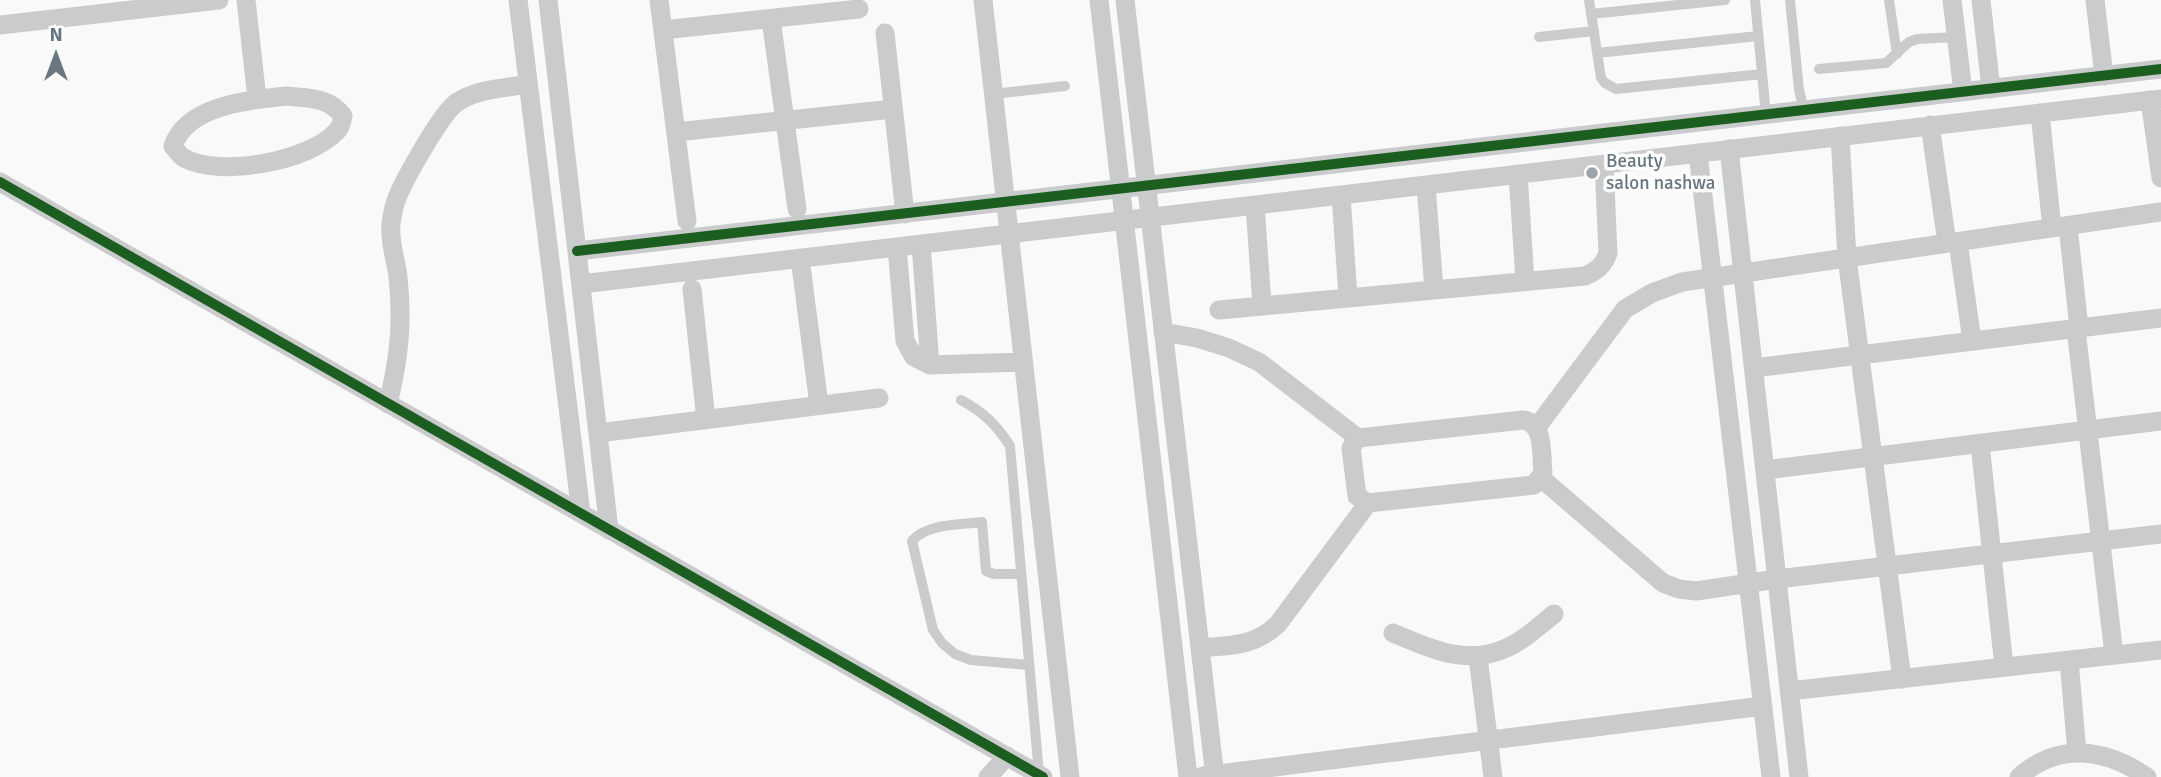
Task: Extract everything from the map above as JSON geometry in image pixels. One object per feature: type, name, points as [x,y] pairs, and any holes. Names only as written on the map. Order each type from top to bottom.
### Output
[{"type":"street","points":[[0,25],[219,0]]},
{"type":"street","points":[[246,0],[257,99]]},
{"type":"street","points":[[518,0],[580,513]]},
{"type":"street","points":[[548,0],[609,530]]},
{"type":"street","points":[[659,0],[687,221]]},
{"type":"street","points":[[983,0],[1070,777]]},
{"type":"street","points":[[1099,0],[1188,777]]},
{"type":"street","points":[[1125,0],[1200,648],[1209,776],[1763,706]]},
{"type":"street","points":[[1952,0],[1963,92]]},
{"type":"street","points":[[1981,0],[1991,89]]},
{"type":"street","points":[[2095,0],[2104,76]]},
{"type":"street","points":[[663,30],[859,9]]},
{"type":"street","points":[[771,19],[796,209]]},
{"type":"street","points":[[885,33],[905,214]]},
{"type":"street","points":[[577,251],[2161,69]]},
{"type":"street","points":[[388,404],[399,358],[401,317],[398,273],[391,248],[391,223],[396,198],[442,116],[456,103],[473,95],[528,84]]},
{"type":"street","points":[[286,96],[314,98],[335,105],[343,116],[339,129],[323,143],[296,155],[264,163],[231,167],[202,164],[182,158],[173,146],[177,133],[194,119],[220,107],[257,99],[286,96]]},
{"type":"street","points":[[581,284],[2156,99],[2161,178]]},
{"type":"street","points":[[676,132],[893,109]]},
{"type":"street","points":[[1804,110],[1810,140]]},
{"type":"street","points":[[2040,113],[2078,328],[2114,655]]},
{"type":"street","points":[[1930,125],[1972,341]]},
{"type":"street","points":[[1840,136],[1847,258],[1902,678]]},
{"type":"street","points":[[1467,149],[1472,179]]},
{"type":"street","points":[[1729,149],[1799,777]]},
{"type":"street","points":[[1698,153],[1771,777]]},
{"type":"street","points":[[1219,310],[1584,275],[1600,268],[1608,253],[1604,164]]},
{"type":"street","points":[[1518,174],[1525,281]]},
{"type":"street","points":[[539,177],[568,175]]},
{"type":"street","points":[[0,182],[1041,776]]},
{"type":"street","points":[[1426,185],[1434,290]]},
{"type":"street","points":[[1341,195],[1348,298]]},
{"type":"street","points":[[1255,205],[1262,305]]},
{"type":"street","points":[[1537,426],[1625,309],[1652,293],[1682,282],[2161,212]]},
{"type":"street","points":[[921,244],[930,365]]},
{"type":"street","points":[[897,247],[905,341],[914,357],[930,365],[1023,362]]},
{"type":"street","points":[[800,258],[819,405]]},
{"type":"street","points":[[692,289],[706,419]]},
{"type":"street","points":[[1754,368],[2161,318]]},
{"type":"street","points":[[1163,332],[1218,344],[1259,362],[1358,438],[1523,419],[1531,421],[1537,426],[1543,473],[1541,478],[1529,487],[1368,503],[1361,501],[1356,493],[1351,448],[1358,438]]},
{"type":"street","points":[[598,433],[879,398]]},
{"type":"street","points":[[1765,470],[2161,422]]},
{"type":"street","points":[[1980,444],[2004,667]]},
{"type":"street","points":[[1541,478],[1663,583],[1696,591],[2161,534]]},
{"type":"street","points":[[1200,648],[1254,641],[1268,634],[1368,503]]},
{"type":"street","points":[[1740,510],[1755,513],[1769,508]]},
{"type":"street","points":[[1159,526],[1185,522]]},
{"type":"street","points":[[1393,633],[1451,656],[1478,657],[1505,649],[1554,614]]},
{"type":"street","points":[[1789,691],[2161,650]]},
{"type":"street","points":[[1478,657],[1493,777]]},
{"type":"street","points":[[2069,660],[2077,753]]},
{"type":"street","points":[[2019,777],[2028,769],[2051,758],[2077,753],[2102,755],[2126,763],[2147,777]]},
{"type":"street","points":[[988,777],[1007,756]]},
{"type":"lane","points":[[1589,0],[1601,78],[1610,87],[1616,89],[1762,74]]},
{"type":"lane","points":[[1591,14],[1725,0]]},
{"type":"lane","points":[[1755,0],[1766,115]]},
{"type":"lane","points":[[1790,0],[1804,110]]},
{"type":"lane","points":[[1889,0],[1897,54]]},
{"type":"lane","points":[[1539,37],[1594,32]]},
{"type":"lane","points":[[1597,53],[1758,36]]},
{"type":"lane","points":[[1819,69],[1886,63],[1909,42],[1917,39],[1956,37]]},
{"type":"lane","points":[[993,94],[1065,86]]},
{"type":"lane","points":[[961,400],[981,411],[998,426],[1010,446],[1041,776]]},
{"type":"lane","points":[[1021,574],[994,574],[986,570],[982,522],[929,529],[912,541],[933,630],[942,643],[955,654],[971,660],[1029,664]]},
{"type":"cycle path","points":[[577,251],[2161,69]]},
{"type":"cycle path","points":[[0,182],[1043,777]]},
{"type":"place","name":"Beauty salon nashwa","points":[[1592,173]]}]
